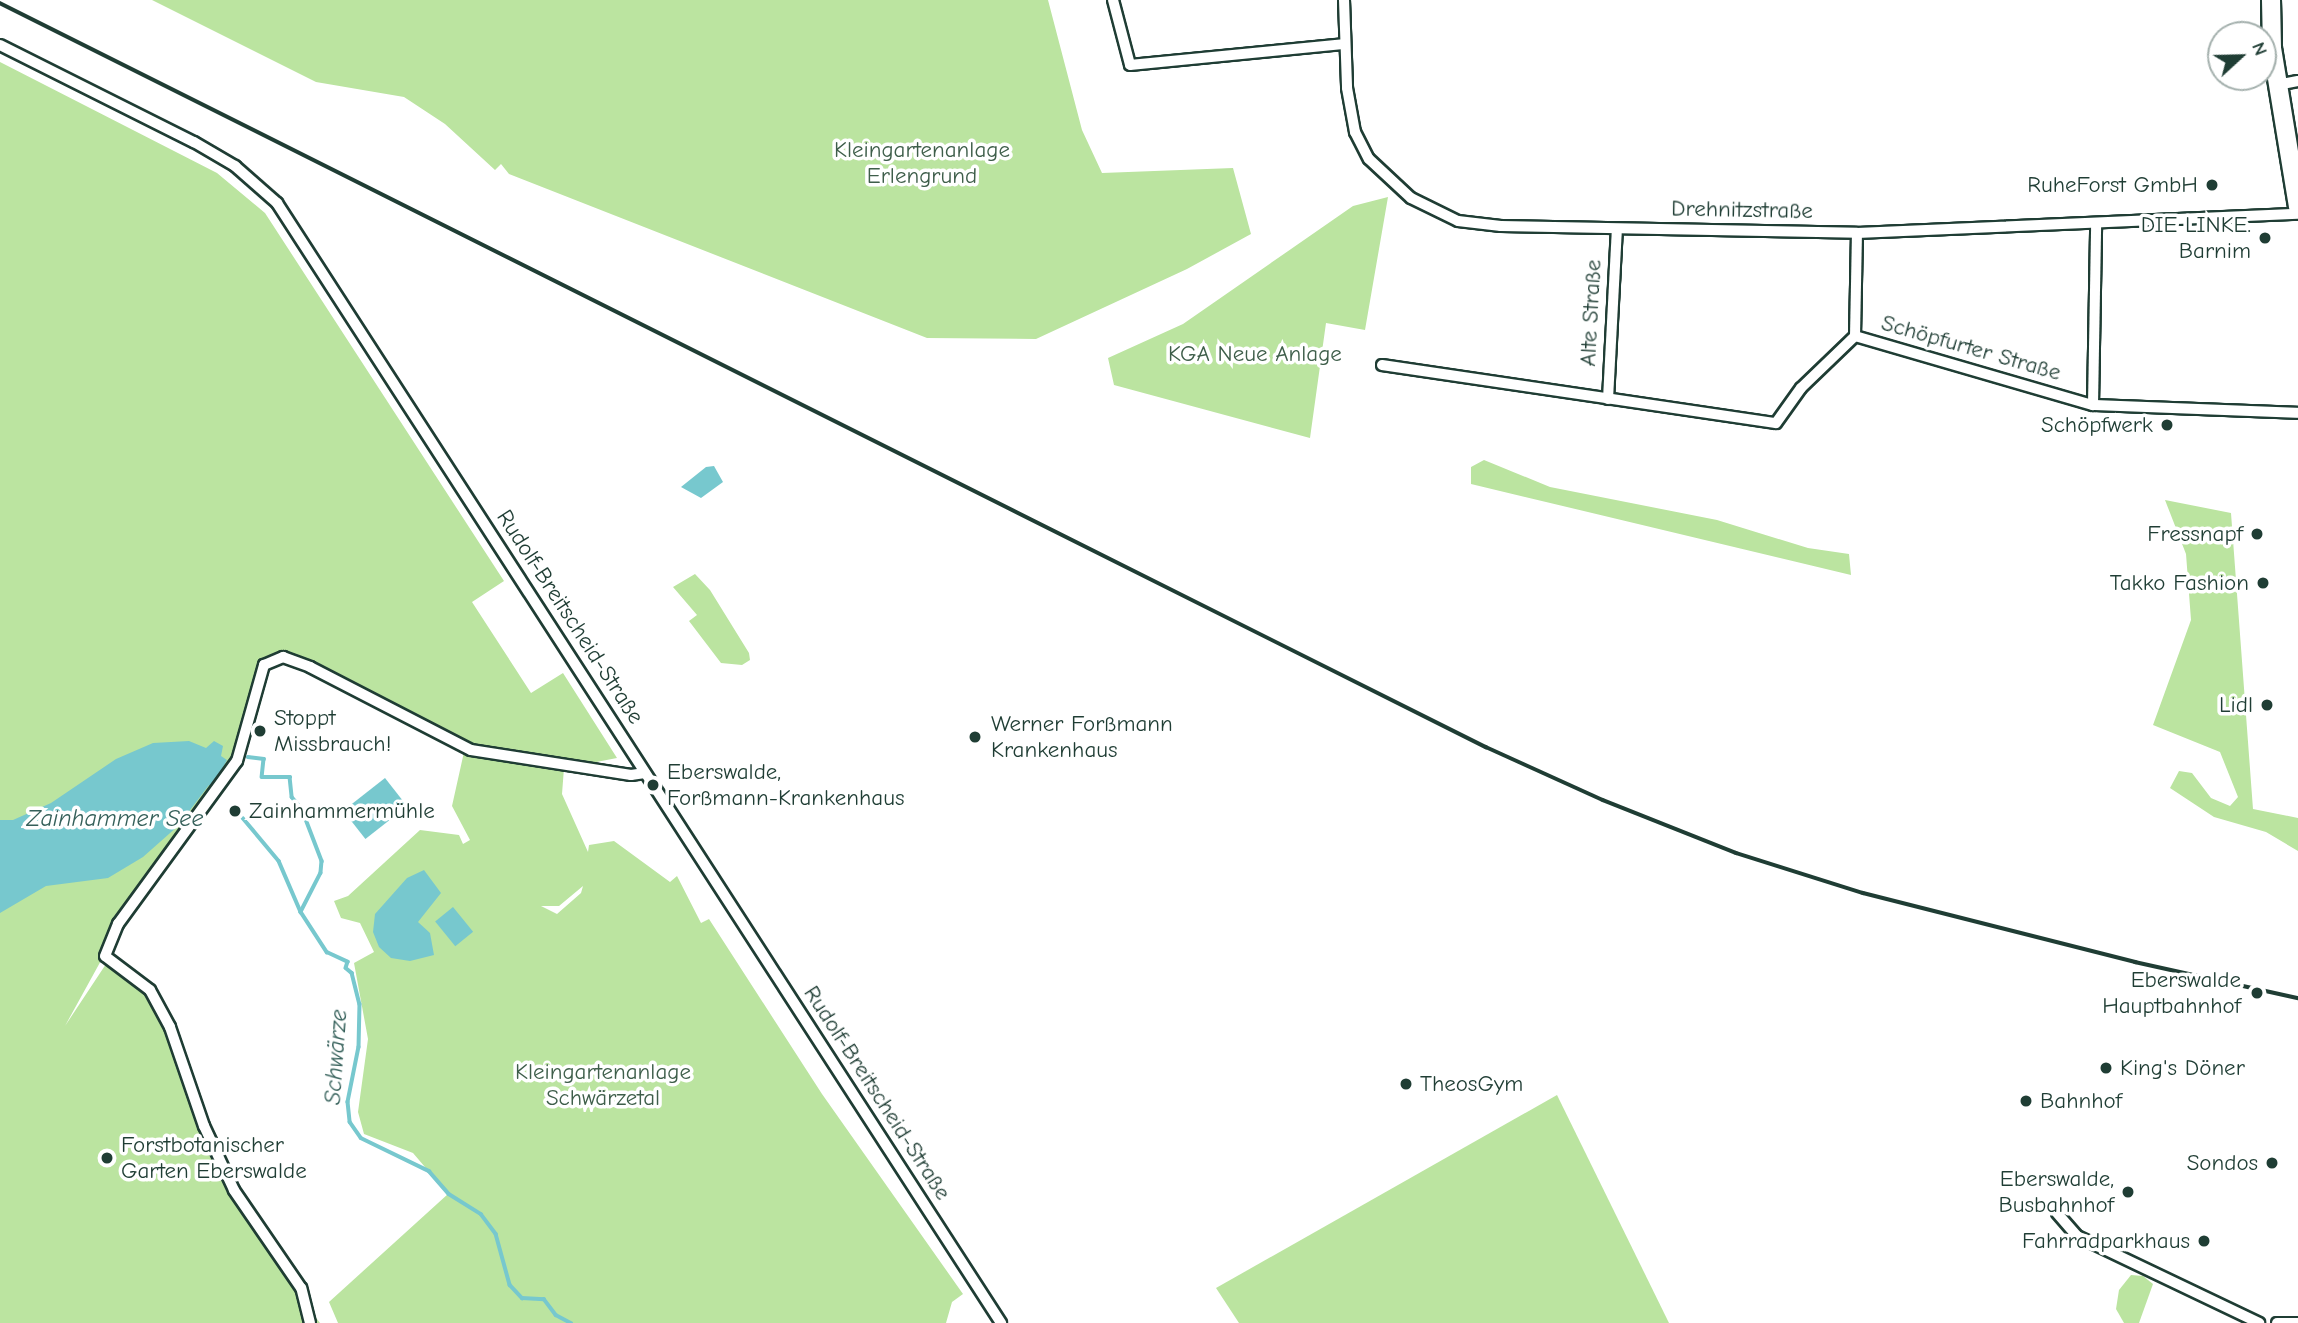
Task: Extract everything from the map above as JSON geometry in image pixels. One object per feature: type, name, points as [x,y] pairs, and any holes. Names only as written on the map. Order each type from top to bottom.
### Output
[{"type":"main road","points":[[2271,0],[2272,21]]},
{"type":"main road","points":[[2277,85],[2298,207]]},
{"type":"street","points":[[1113,0],[1130,65],[1343,44]]},
{"type":"street","name":"Drehnitzstraße","points":[[1344,0],[1343,44],[1355,132],[1369,159],[1411,198],[1458,221],[1617,229],[1857,233],[2096,225],[2298,214]]},
{"type":"street","name":"Rudolf-Breitscheid-Straße","points":[[0,45],[194,142],[235,166],[277,203],[1002,1323]]},
{"type":"street","points":[[2277,85],[2298,81]]},
{"type":"street","points":[[2093,405],[2096,225]]},
{"type":"street","name":"Alte Straße","points":[[1608,399],[1617,229]]},
{"type":"street","points":[[1855,336],[1857,233]]},
{"type":"street","name":"Schöpfurter Straße","points":[[1382,365],[1776,423],[1801,388],[1855,336],[2093,405],[2298,413]]},
{"type":"street","points":[[310,1323],[301,1288],[234,1190],[204,1126],[170,1027],[150,990],[105,956],[118,924],[237,761],[264,665],[283,656],[465,749],[631,775],[645,773]]},
{"type":"street","points":[[2057,1213],[2077,1236],[2259,1323]]},
{"type":"street","points":[[2277,1323],[2298,1323]]},
{"type":"green space","name":"Kleingartenanlage Erlengrund","points":[[152,0],[1048,0],[1082,130],[1102,173],[1233,168],[1251,234],[1187,269],[1036,339],[927,338],[509,174],[501,164],[495,170],[445,124],[404,97],[316,82]]},
{"type":"green space","points":[[0,62],[217,173],[265,213],[504,581],[472,602],[531,693],[563,673],[617,758],[591,763],[465,747],[279,653],[271,655],[261,664],[231,764],[103,957],[65,1026],[108,961],[148,994],[171,1040],[199,1126],[298,1294],[320,1323],[0,1323]]},
{"type":"green space","name":"KGA Neue Anlage","points":[[1388,197],[1365,330],[1326,323],[1310,438],[1114,385],[1108,358],[1183,324],[1353,206]]},
{"type":"green space","points":[[1484,460],[1550,487],[1717,520],[1808,548],[1849,554],[1851,575],[1471,484],[1471,467]]},
{"type":"green space","points":[[2165,500],[2231,513],[2253,809],[2298,818],[2298,851],[2266,832],[2214,817],[2170,788],[2179,771],[2192,773],[2211,798],[2230,806],[2238,797],[2220,752],[2153,725],[2191,620],[2186,554]]},
{"type":"green space","points":[[695,574],[710,590],[749,653],[750,660],[742,665],[721,663],[689,621],[697,615],[673,587]]},
{"type":"green space","name":"Kleingartenanlage Schwärzetal","points":[[464,752],[564,768],[562,794],[588,852],[589,845],[614,841],[670,882],[677,876],[701,923],[709,919],[822,1094],[963,1294],[952,1302],[946,1323],[338,1323],[329,1302],[448,1194],[413,1153],[364,1134],[358,1112],[368,1039],[354,963],[374,952],[360,923],[341,918],[334,901],[348,896],[420,830],[459,835],[463,844],[470,840],[452,806]],"holes":[[[583,886],[581,893],[557,914],[541,906],[559,906]]]},
{"type":"green space","points":[[1557,1095],[1669,1323],[1239,1323],[1216,1288]]},
{"type":"green space","points":[[2131,1275],[2143,1276],[2153,1284],[2139,1323],[2124,1323],[2116,1309],[2119,1290]]},
{"type":"water","points":[[714,466],[723,482],[701,498],[681,487],[706,467]]},
{"type":"water","name":"Zainhammer See","points":[[189,741],[206,748],[214,741],[223,746],[221,756],[227,760],[212,788],[209,785],[178,826],[143,857],[108,878],[46,886],[0,913],[0,820],[13,820],[51,803],[116,759],[153,743]]},
{"type":"water","points":[[385,778],[407,806],[365,839],[343,811]]},
{"type":"water","points":[[424,870],[441,893],[418,922],[430,933],[434,955],[410,961],[391,958],[379,947],[373,932],[375,914],[407,878]]},
{"type":"water","points":[[453,907],[473,932],[455,946],[435,921]]},
{"type":"waterway","name":"Schwärze","points":[[248,757],[264,759],[262,777],[290,777],[292,797],[302,809],[322,861],[321,873],[301,912],[327,952],[348,962],[346,968],[352,973],[360,1004],[359,1047],[348,1102],[350,1122],[361,1138],[429,1171],[449,1194],[481,1214],[496,1234],[510,1285],[522,1298],[544,1299],[556,1315],[571,1323]]},
{"type":"waterway","name":"Schwärze","points":[[243,818],[279,861],[301,912]]},
{"type":"railway","points":[[0,3],[1486,747],[1603,800],[1736,853],[1863,893],[2135,962],[2298,998]]},
{"type":"place","name":"RuheForst GmbH","points":[[2212,185]]},
{"type":"place","name":"DIE LINKE. Barnim","points":[[2265,238]]},
{"type":"place","name":"Schöpfwerk","points":[[2167,425]]},
{"type":"place","name":"Fressnapf","points":[[2257,534]]},
{"type":"place","name":"Takko Fashion","points":[[2263,583]]},
{"type":"place","name":"Lidl","points":[[2267,705]]},
{"type":"place","name":"Stoppt Missbrauch!","points":[[260,731]]},
{"type":"place","name":"Werner Forßmann Krankenhaus","points":[[975,737]]},
{"type":"place","name":"Eberswalde, Forßmann-Krankenhaus","points":[[653,785]]},
{"type":"place","name":"Zainhammermühle","points":[[235,811]]},
{"type":"place","name":"Eberswalde Hauptbahnhof","points":[[2257,993]]},
{"type":"place","name":"King's Döner","points":[[2106,1068]]},
{"type":"place","name":"TheosGym","points":[[1406,1084]]},
{"type":"place","name":"Bahnhof","points":[[2026,1101]]},
{"type":"place","name":"Forstbotanischer Garten Eberswalde","points":[[107,1158]]},
{"type":"place","name":"Sondos","points":[[2272,1163]]},
{"type":"place","name":"Eberswalde, Busbahnhof","points":[[2128,1192]]},
{"type":"place","name":"Fahrradparkhaus","points":[[2204,1241]]}]
